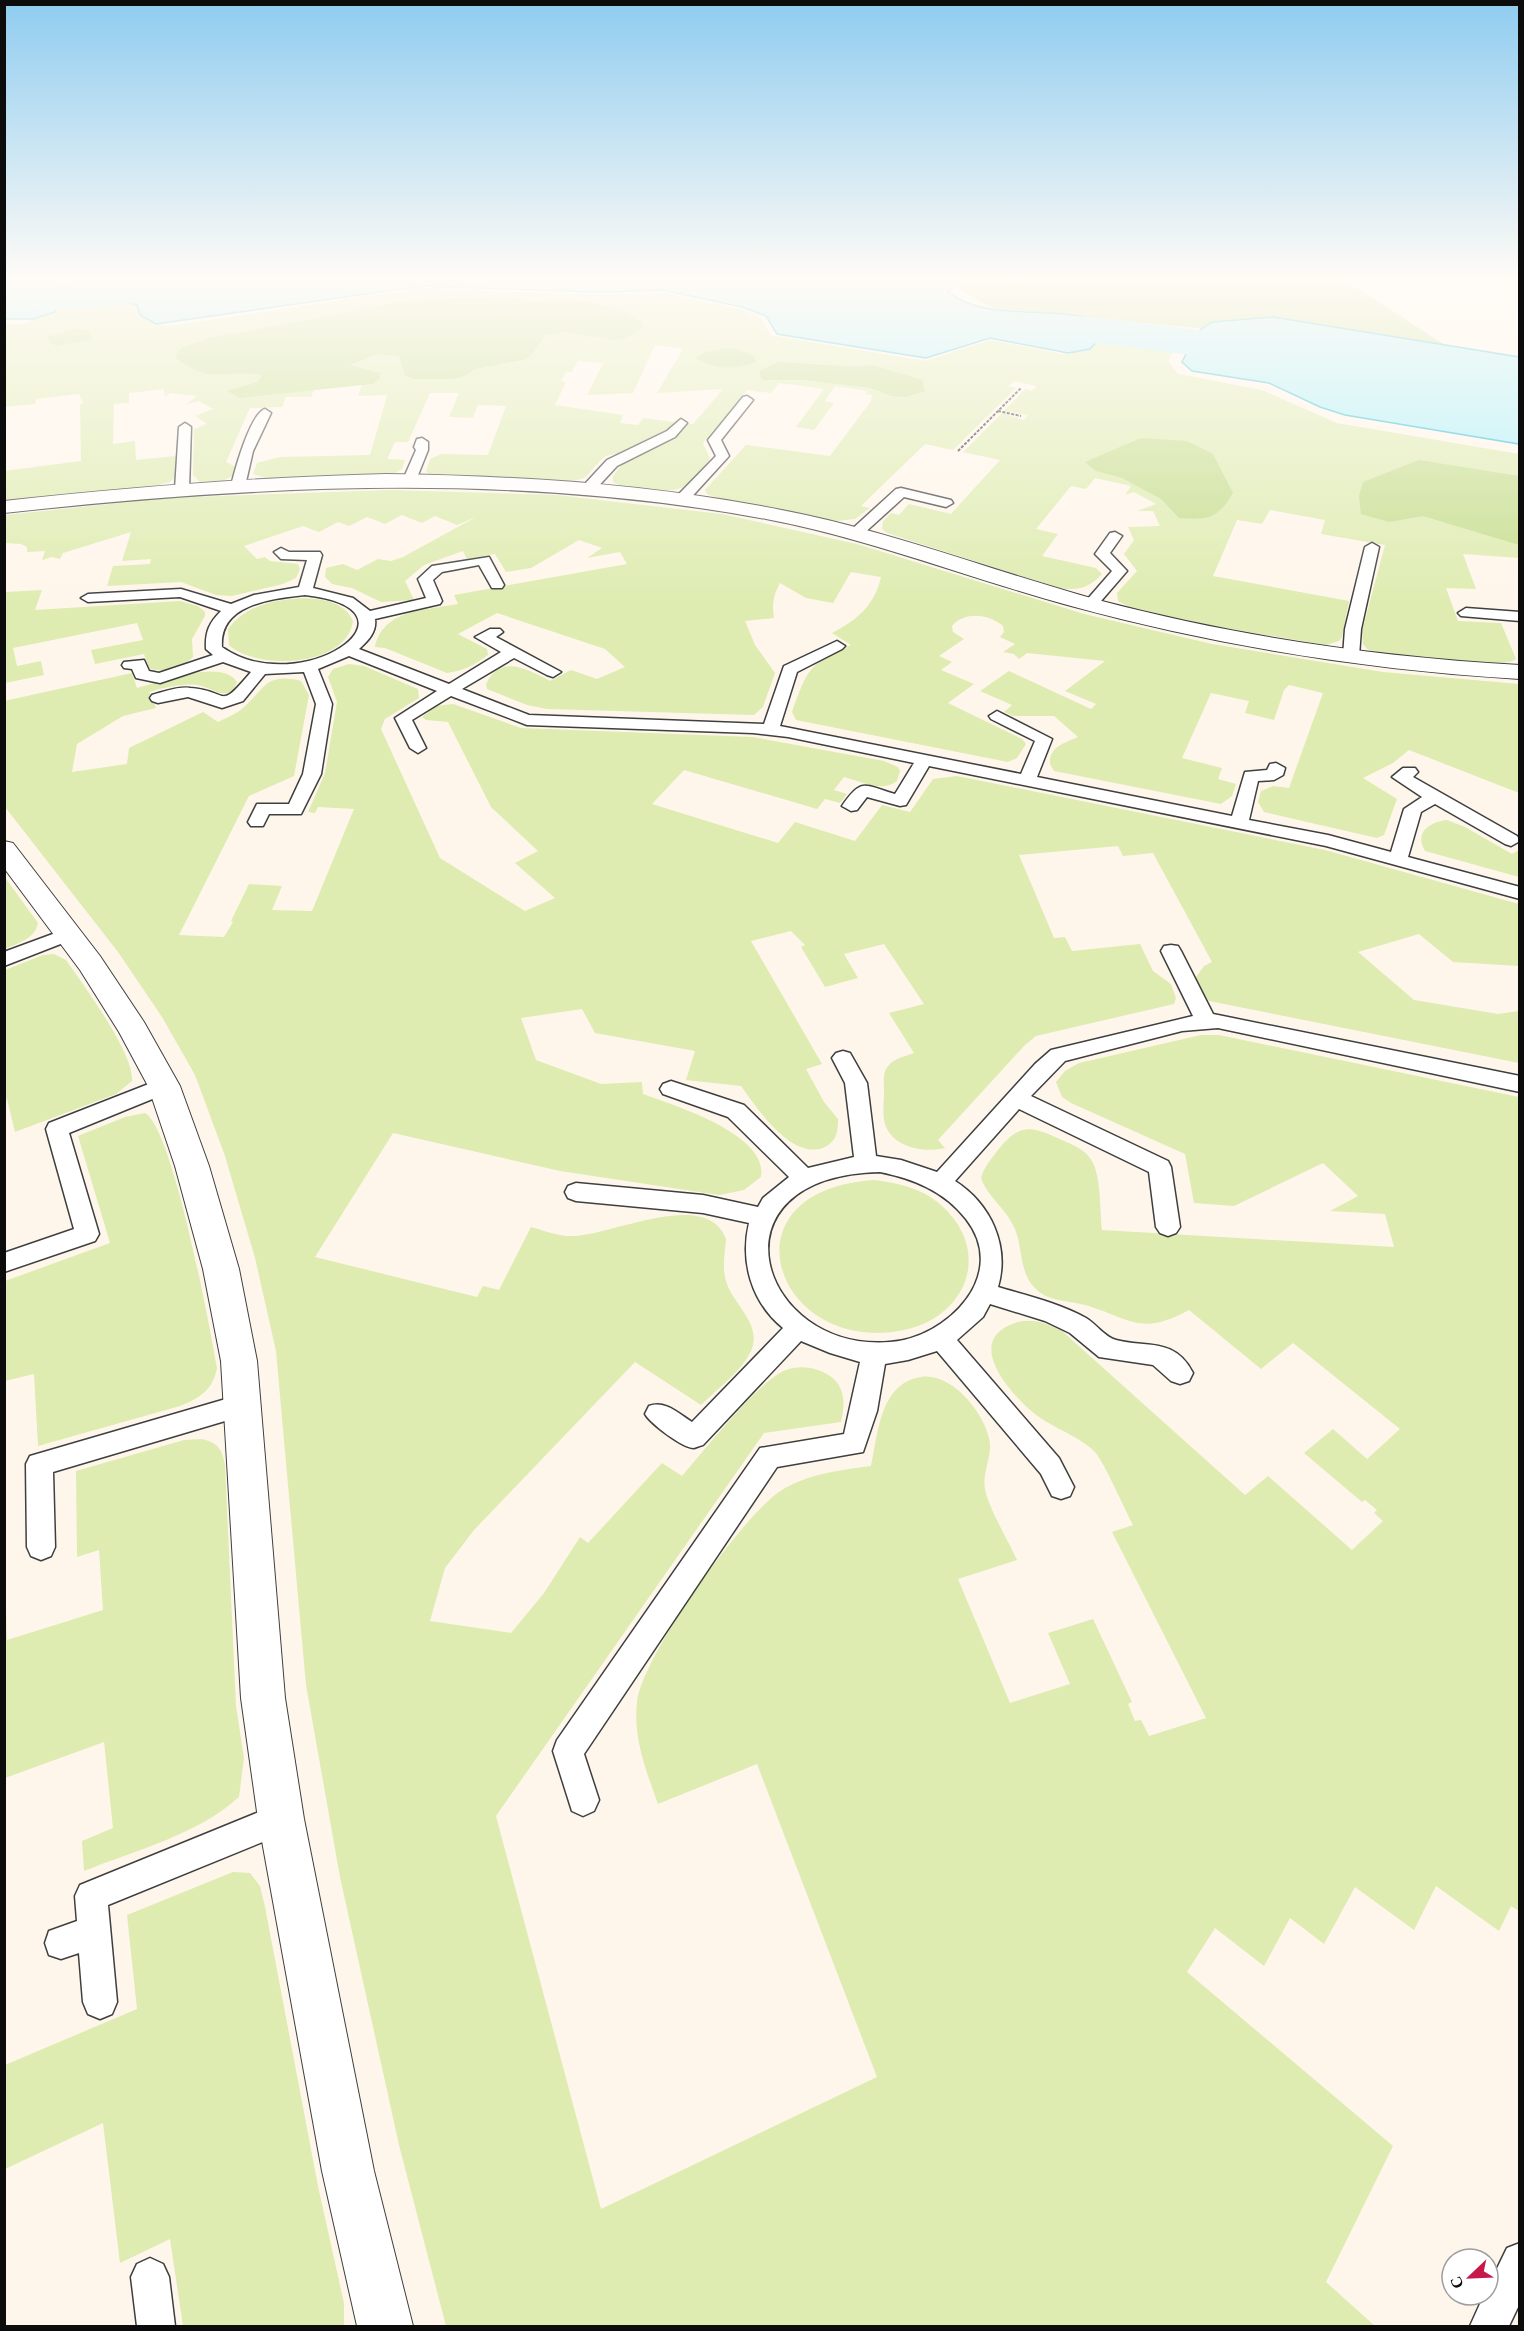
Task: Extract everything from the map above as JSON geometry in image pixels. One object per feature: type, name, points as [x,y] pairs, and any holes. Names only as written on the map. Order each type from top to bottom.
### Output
[{"type":"street","points":[[4,507],[182,489],[409,482],[588,489],[682,499],[764,512],[856,533],[928,553],[1090,605],[1216,633],[1351,656],[1422,665],[1520,672]]},
{"type":"street","points":[[4,849],[69,934],[133,1029],[164,1086],[192,1166],[221,1269],[239,1361],[263,1698],[281,1819],[348,2171],[385,2326]]},
{"type":"lane","points":[[682,499],[723,456],[714,440],[747,400]]},
{"type":"lane","points":[[238,486],[247,451],[265,413]]},
{"type":"lane","points":[[588,489],[612,463],[671,434],[681,423]]},
{"type":"lane","points":[[182,489],[185,427]]},
{"type":"lane","points":[[409,482],[422,450],[420,447],[422,442]]},
{"type":"lane","points":[[168,447],[185,445]]},
{"type":"lane","points":[[856,533],[901,492],[946,503]]},
{"type":"lane","points":[[1102,554],[1115,536]]},
{"type":"lane","points":[[1351,656],[1353,629],[1372,547]]},
{"type":"lane","points":[[1084,550],[1102,554],[1120,571],[1090,605]]},
{"type":"lane","points":[[281,552],[286,556],[315,555],[305,591]]},
{"type":"lane","points":[[366,616],[435,601],[425,579],[437,569],[484,560],[497,585]]},
{"type":"lane","points":[[431,591],[450,588]]},
{"type":"lane","points":[[305,591],[340,596],[354,602],[366,616],[366,629],[348,650],[309,665],[261,669],[236,664],[214,649],[213,629],[233,610],[266,596],[305,591]]},
{"type":"lane","points":[[88,598],[181,593],[233,610]]},
{"type":"lane","points":[[1466,613],[1518,622]]},
{"type":"lane","points":[[495,632],[483,637],[553,672]]},
{"type":"lane","points":[[771,730],[790,669],[837,646]]},
{"type":"lane","points":[[348,650],[527,720],[771,730],[1328,841],[1520,892]]},
{"type":"lane","points":[[418,748],[403,718],[513,652]]},
{"type":"lane","points":[[130,665],[138,663],[142,675],[160,678],[223,657]]},
{"type":"lane","points":[[257,822],[263,808],[295,810],[312,774],[324,704],[309,665]]},
{"type":"lane","points":[[158,698],[189,692],[201,702],[222,703],[237,698],[261,669]]},
{"type":"lane","points":[[997,716],[1044,739],[1027,780]]},
{"type":"lane","points":[[851,806],[863,790],[900,801],[924,760]]},
{"type":"lane","points":[[1239,822],[1251,776],[1274,775],[1276,768]]},
{"type":"lane","points":[[1409,772],[1401,777],[1511,840]]},
{"type":"lane","points":[[1398,859],[1413,809],[1435,797]]},
{"type":"lane","points":[[4,960],[69,934]]},
{"type":"lane","points":[[1171,951],[1206,1021]]},
{"type":"lane","points":[[940,1183],[1049,1061],[1068,1050],[1206,1021],[1520,1084]]},
{"type":"lane","points":[[843,1058],[856,1083],[866,1164]]},
{"type":"lane","points":[[4,1263],[87,1234],[57,1129],[164,1086]]},
{"type":"lane","points":[[671,1089],[736,1111],[805,1179]]},
{"type":"lane","points":[[1016,1098],[1160,1167],[1168,1227]]},
{"type":"lane","points":[[866,1164],[909,1170],[940,1183],[960,1196],[978,1216],[986,1232],[993,1264],[986,1293],[976,1311],[956,1330],[930,1344],[899,1352],[874,1353],[821,1341],[782,1314],[765,1292],[759,1275],[756,1243],[765,1217],[788,1189],[805,1179],[823,1171],[866,1164]]},
{"type":"lane","points":[[576,1192],[703,1204],[765,1217]]},
{"type":"lane","points":[[986,1293],[1052,1313],[1079,1326],[1108,1350],[1159,1355],[1180,1373]]},
{"type":"lane","points":[[658,1414],[694,1437],[799,1327]]},
{"type":"lane","points":[[941,1338],[1050,1466],[1061,1487]]},
{"type":"lane","points":[[583,1800],[568,1751],[769,1456],[854,1444],[864,1411],[874,1353]]},
{"type":"lane","points":[[41,1547],[39,1464],[243,1405]]},
{"type":"lane","points":[[100,2002],[91,1896],[281,1819]]},
{"type":"lane","points":[[61,1943],[93,1930]]},
{"type":"lane","points":[[1489,2326],[1520,2261]]},
{"type":"lane","points":[[150,2277],[156,2326]]},
{"type":"path","points":[[958,451],[1021,388]]},
{"type":"path","points":[[998,411],[1021,416]]},
{"type":"green space","points":[[5,386],[316,386],[311,397],[286,397],[282,407],[250,408],[226,462],[236,467],[233,476],[222,481],[200,482],[193,475],[194,429],[207,424],[195,416],[213,409],[198,401],[185,405],[197,396],[170,393],[165,397],[164,389],[129,393],[129,403],[114,404],[113,444],[135,441],[136,460],[176,456],[176,476],[170,482],[155,486],[5,501],[4,471],[81,461],[80,404],[83,403],[79,394],[36,399],[35,404],[5,407]]},
{"type":"green space","points":[[245,386],[355,386],[240,398],[227,391]]},
{"type":"green space","points":[[362,386],[564,386],[555,405],[623,415],[620,423],[638,425],[643,418],[675,422],[641,445],[606,456],[585,477],[573,481],[429,474],[426,471],[430,459],[441,454],[488,455],[506,406],[478,405],[473,418],[449,417],[459,393],[430,393],[408,442],[395,442],[387,459],[405,460],[402,469],[393,474],[269,479],[253,474],[257,463],[280,457],[370,455],[387,395],[358,396]]},
{"type":"green space","points":[[592,386],[636,386],[633,393],[587,395]]},
{"type":"green space","points":[[661,386],[777,386],[771,393],[747,390],[703,443],[710,459],[687,485],[677,489],[648,490],[619,485],[613,482],[613,476],[625,460],[676,436],[688,424],[693,424],[723,389],[657,393]]},
{"type":"green space","points":[[800,386],[1008,386],[1016,388],[953,450],[925,444],[861,506],[870,508],[855,519],[836,521],[720,499],[707,494],[705,490],[746,445],[830,456],[871,401],[872,395],[865,394],[867,391],[835,386],[825,401],[834,403],[814,430],[796,427],[824,389]]},
{"type":"green space","points":[[852,386],[924,386],[925,391],[906,397],[891,396],[871,388]]},
{"type":"green space","points":[[1037,386],[1240,386],[1262,390],[1337,423],[1519,454],[1519,558],[1463,554],[1476,589],[1446,588],[1458,621],[1501,623],[1516,659],[1492,664],[1473,663],[1382,654],[1367,649],[1363,644],[1362,631],[1385,545],[1321,534],[1325,520],[1270,510],[1262,524],[1237,520],[1213,576],[1349,601],[1342,637],[1339,641],[1326,645],[1219,627],[1131,608],[1118,601],[1117,593],[1137,571],[1124,554],[1134,540],[1128,527],[1160,526],[1153,511],[1137,511],[1156,504],[1134,492],[1125,495],[1131,486],[1095,478],[1086,489],[1071,486],[1036,529],[1058,534],[1042,556],[1096,568],[1102,574],[1092,583],[1078,589],[1059,588],[887,533],[882,529],[883,521],[891,513],[899,515],[909,504],[951,514],[1000,460],[963,452],[1002,413],[1024,420],[1028,415],[1004,411],[1025,389],[1032,391]]},
{"type":"green space","points":[[1141,438],[1187,441],[1213,454],[1233,493],[1228,502],[1211,516],[1197,519],[1179,518],[1161,499],[1122,478],[1096,471],[1085,462]]},
{"type":"green space","points":[[1419,460],[1519,476],[1519,545],[1423,516],[1389,522],[1361,514],[1359,496],[1363,482]]},
{"type":"green space","points":[[389,490],[556,495],[722,514],[857,544],[1084,614],[1212,644],[1383,672],[1519,684],[1519,793],[1409,750],[1393,763],[1363,778],[1397,799],[1384,835],[1377,838],[1264,812],[1258,802],[1261,791],[1273,786],[1289,788],[1323,693],[1289,685],[1284,690],[1274,720],[1245,713],[1249,701],[1211,693],[1182,758],[1222,768],[1218,779],[1236,784],[1232,796],[1221,804],[1054,771],[1050,764],[1052,753],[1063,743],[1078,737],[1054,716],[1013,716],[1004,712],[1012,705],[980,691],[1009,671],[1091,709],[1096,704],[1065,691],[1105,661],[1027,653],[1019,659],[1014,654],[1003,652],[1015,644],[1000,637],[1004,632],[1003,626],[991,619],[977,616],[963,618],[952,626],[953,632],[964,639],[939,656],[952,662],[941,670],[974,684],[948,703],[1022,739],[1026,744],[1017,758],[1008,762],[796,720],[792,712],[811,670],[826,658],[851,645],[832,633],[864,611],[878,587],[881,577],[851,572],[833,603],[806,598],[780,583],[774,600],[774,618],[745,621],[755,645],[775,673],[763,707],[754,715],[547,709],[527,705],[487,689],[486,684],[499,669],[507,667],[524,669],[550,681],[571,670],[597,679],[625,667],[605,649],[497,613],[458,634],[487,649],[488,655],[469,667],[453,672],[447,673],[385,648],[375,647],[380,634],[396,618],[408,613],[458,604],[454,595],[627,564],[620,552],[587,558],[602,548],[579,540],[531,568],[506,572],[495,554],[467,559],[463,551],[424,565],[405,581],[414,600],[381,602],[352,588],[332,584],[325,577],[326,568],[343,564],[357,570],[378,559],[391,561],[403,557],[476,517],[457,525],[435,516],[422,523],[402,515],[385,524],[367,517],[349,526],[338,522],[319,532],[303,526],[244,546],[257,559],[265,557],[270,561],[298,564],[300,569],[296,578],[283,584],[232,596],[216,595],[181,582],[107,586],[113,566],[150,564],[151,559],[122,561],[131,532],[63,553],[60,559],[52,557],[42,560],[45,551],[27,552],[27,547],[21,544],[5,543],[5,515],[166,498]]},
{"type":"green space","points":[[42,590],[35,610],[180,601],[198,606],[205,612],[205,616],[192,639],[193,657],[189,661],[166,670],[149,668],[144,654],[95,664],[91,650],[143,640],[137,623],[13,648],[17,666],[41,661],[44,675],[5,683],[5,592]]},
{"type":"green space","points":[[303,598],[332,602],[349,614],[353,621],[347,636],[335,648],[319,656],[279,661],[259,659],[229,645],[228,629],[243,614],[271,602]]},
{"type":"green space","points":[[349,664],[364,666],[418,689],[419,698],[385,719],[381,729],[440,858],[525,911],[555,898],[515,863],[538,851],[491,807],[448,722],[426,720],[422,717],[436,706],[453,704],[521,728],[753,737],[884,761],[898,767],[900,771],[897,781],[885,786],[871,785],[844,777],[834,790],[847,794],[840,803],[825,799],[817,809],[684,770],[652,804],[778,843],[795,822],[855,841],[882,805],[910,812],[933,779],[957,776],[1325,850],[1519,904],[1519,966],[1453,962],[1419,934],[1358,952],[1414,1000],[1498,1014],[1519,1011],[1519,1063],[1209,1001],[1200,989],[1196,977],[1204,966],[1212,962],[1153,853],[1123,856],[1118,846],[1019,855],[1054,938],[1065,937],[1072,951],[1140,944],[1153,971],[1171,984],[1176,998],[1174,1004],[1036,1036],[1024,1046],[938,1140],[945,1148],[928,1150],[910,1147],[895,1139],[885,1124],[883,1108],[885,1071],[894,1061],[914,1053],[889,1013],[924,1004],[884,944],[844,954],[858,978],[825,987],[801,947],[805,945],[791,931],[751,941],[822,1064],[806,1069],[824,1102],[838,1119],[836,1135],[829,1145],[813,1150],[800,1147],[788,1140],[766,1119],[741,1086],[686,1080],[695,1051],[595,1033],[582,1009],[521,1018],[536,1060],[601,1084],[642,1082],[643,1094],[696,1114],[735,1135],[750,1147],[759,1162],[761,1177],[744,1190],[719,1195],[560,1171],[393,1133],[315,1257],[477,1297],[483,1286],[499,1290],[531,1227],[553,1234],[584,1235],[654,1218],[677,1215],[698,1216],[715,1223],[726,1239],[724,1265],[726,1281],[753,1332],[754,1341],[751,1351],[742,1366],[701,1405],[635,1362],[474,1530],[445,1568],[430,1621],[511,1633],[544,1593],[580,1537],[588,1543],[662,1463],[682,1476],[747,1402],[775,1376],[791,1368],[814,1369],[830,1376],[842,1391],[841,1422],[764,1433],[496,1816],[601,2209],[877,2077],[757,1764],[658,1804],[639,1742],[637,1702],[643,1681],[656,1654],[696,1590],[741,1529],[779,1492],[800,1481],[824,1474],[871,1466],[883,1412],[889,1399],[907,1381],[921,1377],[933,1377],[956,1388],[975,1409],[987,1433],[990,1449],[985,1489],[994,1515],[1017,1560],[958,1579],[1010,1703],[1070,1684],[1048,1633],[1093,1619],[1132,1702],[1128,1704],[1135,1721],[1141,1720],[1149,1736],[1206,1718],[1112,1532],[1133,1525],[1104,1466],[1088,1446],[1029,1409],[1019,1400],[1001,1376],[991,1351],[994,1339],[1002,1329],[1018,1322],[1035,1321],[1062,1331],[1245,1495],[1268,1476],[1352,1550],[1383,1521],[1374,1513],[1377,1510],[1365,1500],[1362,1502],[1304,1453],[1333,1429],[1367,1459],[1400,1429],[1293,1343],[1261,1369],[1189,1310],[1172,1318],[1146,1324],[1085,1305],[1051,1298],[1039,1292],[1026,1274],[1014,1227],[981,1178],[998,1150],[1013,1135],[1027,1129],[1042,1132],[1083,1151],[1092,1161],[1097,1176],[1102,1230],[1394,1247],[1385,1214],[1330,1211],[1358,1196],[1323,1163],[1234,1206],[1194,1203],[1185,1154],[1071,1103],[1062,1097],[1056,1082],[1065,1071],[1079,1063],[1201,1035],[1219,1035],[1519,1097],[1519,1911],[1511,1906],[1499,1931],[1436,1886],[1414,1930],[1355,1887],[1324,1944],[1290,1918],[1264,1966],[1215,1928],[1187,1972],[1393,2146],[1326,2282],[1375,2326],[446,2326],[399,2145],[340,1877],[306,1685],[276,1351],[255,1258],[225,1156],[195,1075],[162,1017],[118,952],[5,807],[4,701],[132,673],[137,688],[175,677],[205,672],[229,675],[237,682],[233,691],[228,693],[191,685],[173,686],[149,692],[156,708],[123,716],[77,744],[72,772],[127,764],[129,748],[203,712],[218,722],[240,710],[273,681],[289,679],[301,681],[309,695],[294,776],[249,796],[179,935],[224,937],[249,884],[282,886],[272,910],[312,911],[354,809],[318,807],[315,813],[308,812],[325,773],[337,702],[328,677],[333,669]]},
{"type":"green space","points":[[1447,820],[1465,827],[1512,854],[1519,850],[1519,877],[1425,851],[1422,845],[1422,834],[1434,823]]},
{"type":"green space","points":[[4,876],[38,923],[30,937],[5,949]]},
{"type":"green space","points":[[54,954],[66,960],[106,1020],[125,1054],[131,1069],[132,1081],[116,1094],[15,1132],[7,1099],[5,1099],[5,970],[43,955]]},
{"type":"green space","points":[[145,1113],[156,1127],[167,1154],[189,1231],[217,1368],[215,1376],[209,1388],[194,1400],[180,1406],[38,1446],[34,1374],[5,1381],[5,1281],[110,1243],[78,1136],[125,1117]]},
{"type":"green space","points":[[874,1180],[909,1187],[934,1199],[957,1223],[966,1243],[969,1263],[965,1282],[956,1299],[941,1313],[922,1324],[899,1331],[855,1331],[820,1318],[795,1295],[782,1267],[781,1238],[795,1211],[826,1190]]},
{"type":"green space","points":[[202,1439],[212,1442],[218,1448],[225,1465],[236,1706],[244,1758],[239,1797],[204,1822],[185,1832],[84,1871],[82,1841],[113,1828],[104,1742],[5,1778],[5,1578],[7,1640],[103,1610],[99,1550],[77,1557],[76,1471],[184,1440]]},
{"type":"green space","points":[[233,1872],[250,1873],[260,1886],[318,2186],[344,2303],[344,2326],[183,2326],[170,2239],[120,2263],[103,2123],[5,2169],[5,2065],[137,2009],[127,1915]]},
{"type":"water","points":[[1275,386],[1519,386],[1519,444],[1345,415],[1320,407]]},
{"type":"waterway","points":[[1468,386],[1520,394]]}]
